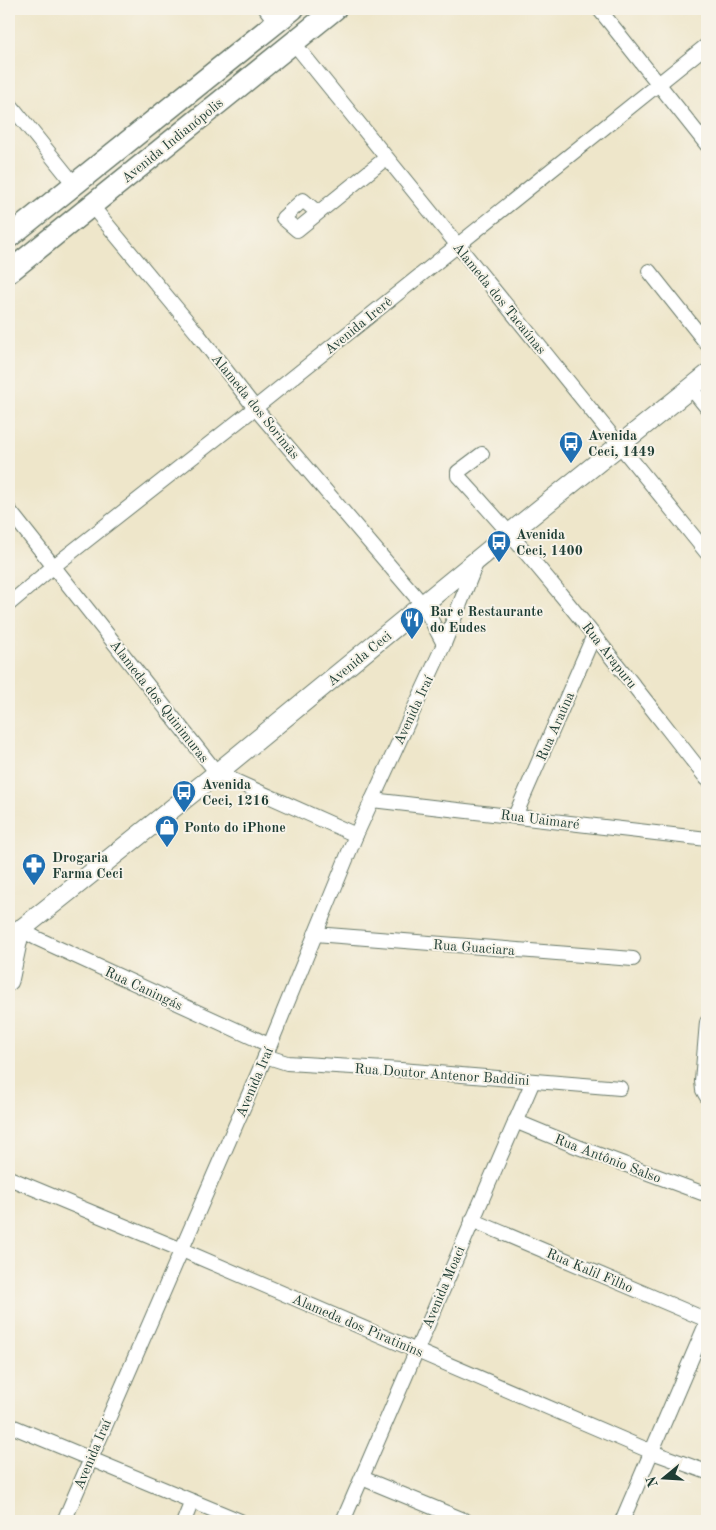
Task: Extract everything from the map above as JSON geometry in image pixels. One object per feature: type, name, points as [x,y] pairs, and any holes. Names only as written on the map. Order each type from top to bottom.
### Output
[{"type":"main road","name":"Avenida Indianópolis","points":[[9,237],[74,184],[271,15],[293,9]]},
{"type":"main road","name":"Avenida Indianópolis","points":[[9,272],[335,9]]},
{"type":"street","points":[[599,9],[707,145]]},
{"type":"street","name":"Alameda dos Tacaúnas","points":[[293,42],[707,553]]},
{"type":"street","name":"Avenida Irerê","points":[[9,604],[54,566],[255,408],[707,45]]},
{"type":"street","points":[[9,103],[74,184]]},
{"type":"street","points":[[318,213],[386,158]]},
{"type":"street","name":"Alameda dos Sorimãs","points":[[91,205],[197,333],[255,408],[424,605]]},
{"type":"street","points":[[650,272],[707,344]]},
{"type":"street","name":"Avenida Ceci","points":[[13,928],[217,773],[510,533],[707,375]]},
{"type":"street","points":[[691,388],[707,408]]},
{"type":"street","name":"Rua Arapuru","points":[[482,454],[458,472],[457,475],[510,533],[594,635],[707,779]]},
{"type":"street","name":"Alameda dos Quinimuras","points":[[9,510],[217,773],[356,835]]},
{"type":"street","name":"Avenida Iraí","points":[[64,1521],[182,1250],[356,835],[444,644],[477,561]]},
{"type":"street","points":[[424,605],[444,644]]},
{"type":"street","name":"Rua Araúna","points":[[515,816],[594,635]]},
{"type":"street","name":"Rua Uaimaré","points":[[372,800],[707,839]]},
{"type":"street","points":[[9,981],[13,928]]},
{"type":"street","name":"Rua Caningás","points":[[13,928],[267,1050]]},
{"type":"street","name":"Rua Guaciara","points":[[315,934],[633,959]]},
{"type":"street","points":[[707,1022],[702,1081],[703,1090],[707,1097]]},
{"type":"street","name":"Rua Doutor Antenor Baddini","points":[[267,1050],[287,1063],[620,1088]]},
{"type":"street","name":"Avenida Moaci","points":[[343,1521],[532,1081]]},
{"type":"street","name":"Rua Antônio Salso","points":[[515,1121],[578,1147],[702,1193]]},
{"type":"street","name":"Alameda dos Piratinins","points":[[9,1178],[182,1250],[652,1452],[707,1472]]},
{"type":"street","name":"Rua Kalil Filho","points":[[472,1220],[707,1321]]},
{"type":"street","points":[[622,1521],[707,1321]]},
{"type":"street","points":[[9,1425],[240,1521]]},
{"type":"street","points":[[362,1478],[466,1521]]},
{"type":"street","points":[[184,1521],[192,1501]]},
{"type":"place","name":"Avenida Ceci, 1449","points":[[571,464]]},
{"type":"place","name":"Avenida Ceci, 1400","points":[[499,563]]},
{"type":"place","name":"Bar e Restaurante do Eudes","points":[[412,640]]},
{"type":"place","name":"Avenida Ceci, 1216","points":[[184,813]]},
{"type":"place","name":"Ponto do iPhone","points":[[167,848]]},
{"type":"place","name":"Drogaria Farma Ceci","points":[[34,886]]}]
